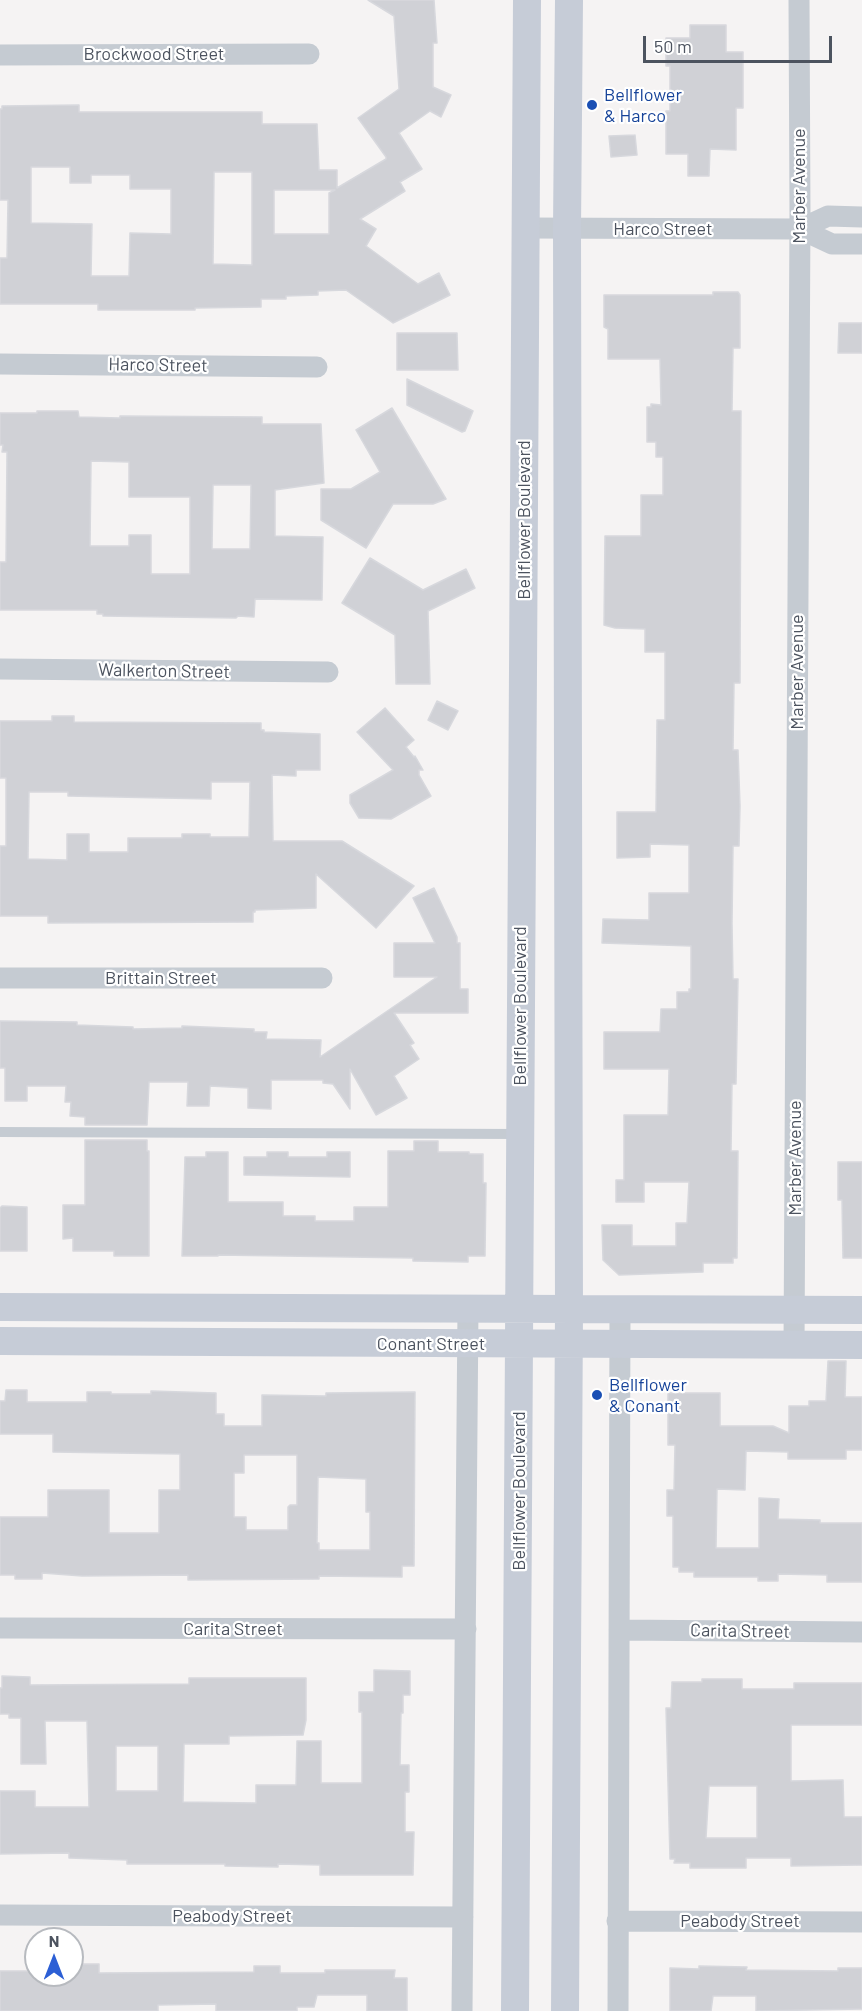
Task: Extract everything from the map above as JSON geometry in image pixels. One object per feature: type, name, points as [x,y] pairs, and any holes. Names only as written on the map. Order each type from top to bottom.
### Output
[{"type":"main road","name":"Bellflower Boulevard","points":[[515,2011],[526,0]]},
{"type":"main road","points":[[565,2011],[569,1308],[567,229],[569,0]]},
{"type":"main road","name":"Conant Street","points":[[0,1307],[862,1310]]},
{"type":"main road","name":"Conant Street","points":[[0,1341],[862,1345]]},
{"type":"street","name":"Marber Avenue","points":[[794,1345],[800,229],[799,0]]},
{"type":"street","name":"Brockwood Street","points":[[0,55],[309,54]]},
{"type":"street","name":"Harco Street","points":[[525,228],[800,229],[828,216],[862,217]]},
{"type":"street","name":"Harco Street","points":[[800,229],[832,244],[862,244]]},
{"type":"street","name":"Harco Street","points":[[0,364],[316,367]]},
{"type":"street","name":"Walkerton Street","points":[[0,669],[328,672]]},
{"type":"street","name":"Brittain Street","points":[[0,978],[322,978]]},
{"type":"street","points":[[462,2011],[468,1308]]},
{"type":"street","points":[[618,2011],[620,1309]]},
{"type":"street","name":"Carita Street","points":[[0,1628],[466,1629]]},
{"type":"street","name":"Carita Street","points":[[619,1630],[862,1632]]},
{"type":"street","name":"Peabody Street","points":[[0,1915],[463,1917]]},
{"type":"street","name":"Peabody Street","points":[[617,1921],[862,1922]]},
{"type":"lane","points":[[0,1132],[519,1134]]},
{"type":"building","points":[[368,0],[434,0],[437,43],[433,43],[433,87],[451,95],[441,117],[430,111],[399,133],[422,169],[400,182],[405,191],[360,219],[376,229],[366,246],[418,284],[439,273],[450,295],[393,323],[346,290],[318,291],[318,295],[286,296],[286,299],[261,299],[261,307],[195,308],[195,310],[98,310],[98,304],[0,304],[0,258],[7,258],[8,200],[0,200],[0,109],[2,106],[79,105],[79,112],[262,112],[262,124],[317,124],[319,170],[337,170],[337,188],[386,159],[358,118],[399,89],[394,16]],"holes":[[[31,167],[70,167],[70,183],[91,183],[91,175],[130,175],[130,189],[171,189],[171,234],[130,233],[129,276],[91,276],[92,224],[31,223]],[[214,172],[252,172],[252,265],[213,264]],[[274,190],[335,190],[329,193],[329,234],[274,234]]]},
{"type":"building","points":[[690,25],[726,25],[726,52],[743,52],[743,108],[736,108],[736,150],[710,149],[709,176],[688,176],[688,154],[666,154],[666,111],[670,111],[670,66],[666,66],[666,38],[690,38]]},
{"type":"building","points":[[635,135],[637,155],[611,157],[609,136]]},
{"type":"building","points":[[713,292],[738,292],[740,295],[740,348],[733,348],[732,411],[741,411],[740,683],[734,683],[733,750],[738,750],[740,806],[739,846],[733,846],[732,923],[733,979],[738,979],[736,1084],[732,1084],[731,1151],[738,1151],[737,1258],[733,1258],[733,1263],[703,1263],[703,1272],[619,1275],[603,1260],[602,1225],[632,1225],[632,1246],[676,1246],[676,1223],[687,1223],[689,1182],[644,1182],[644,1202],[616,1202],[616,1180],[624,1180],[624,1115],[668,1115],[669,1069],[604,1069],[604,1032],[660,1032],[661,1009],[677,1009],[677,992],[689,992],[691,989],[691,946],[602,943],[603,919],[649,920],[649,893],[689,893],[689,845],[650,844],[650,857],[617,858],[617,812],[656,812],[657,720],[665,720],[665,652],[645,652],[645,629],[615,628],[604,625],[605,536],[641,536],[641,495],[663,495],[663,457],[656,457],[656,442],[647,442],[647,407],[651,407],[651,404],[661,405],[660,359],[608,359],[608,329],[604,327],[604,295],[713,295]]},
{"type":"building","points":[[839,323],[862,323],[862,353],[838,353]]},
{"type":"building","points":[[397,333],[457,333],[458,370],[397,370]]},
{"type":"building","points":[[407,379],[473,411],[465,431],[462,432],[407,405]]},
{"type":"building","points":[[392,408],[446,499],[433,504],[393,504],[366,548],[321,520],[321,489],[351,489],[380,472],[356,430]]},
{"type":"building","points":[[37,411],[78,411],[79,417],[120,418],[120,416],[262,417],[262,424],[321,424],[324,483],[275,490],[275,536],[323,537],[322,600],[255,599],[254,617],[238,616],[236,618],[103,616],[103,614],[97,614],[97,610],[0,610],[0,562],[6,562],[7,452],[2,452],[3,445],[0,445],[0,413],[37,413]],"holes":[[[91,461],[129,462],[129,497],[190,497],[190,574],[151,574],[151,535],[129,535],[129,546],[90,546]],[[213,485],[251,485],[250,549],[212,549]]]},
{"type":"building","points":[[370,558],[423,590],[466,569],[475,588],[428,611],[430,684],[396,684],[395,635],[342,603]]},
{"type":"building","points":[[437,701],[458,711],[448,730],[428,720]]},
{"type":"building","points":[[385,708],[414,740],[406,747],[415,756],[423,770],[419,770],[419,775],[431,796],[391,819],[359,818],[350,803],[350,795],[393,770],[357,732]]},
{"type":"building","points":[[52,716],[74,716],[74,722],[261,723],[261,730],[264,732],[320,734],[320,770],[296,770],[296,776],[272,775],[273,841],[342,841],[414,886],[376,928],[316,874],[316,908],[255,910],[253,922],[48,923],[48,916],[0,916],[0,846],[6,846],[6,778],[0,778],[0,721],[52,721]],"holes":[[[211,782],[250,782],[249,837],[182,834],[182,838],[128,838],[128,852],[89,852],[89,834],[67,834],[67,860],[28,859],[29,792],[68,792],[68,796],[211,799]]]},
{"type":"building","points":[[434,888],[457,937],[457,943],[460,943],[460,989],[468,989],[468,1013],[394,1013],[414,1043],[410,1045],[419,1059],[394,1076],[407,1098],[376,1115],[350,1069],[350,1109],[333,1084],[323,1083],[323,1080],[271,1080],[271,1109],[248,1108],[248,1088],[210,1086],[209,1106],[187,1106],[188,1082],[149,1082],[147,1125],[85,1125],[85,1117],[70,1116],[71,1102],[65,1102],[66,1086],[27,1086],[27,1101],[5,1101],[5,1068],[0,1068],[0,1021],[77,1022],[77,1025],[133,1027],[133,1029],[182,1028],[182,1026],[254,1029],[254,1032],[267,1032],[266,1039],[321,1040],[320,1057],[437,977],[394,977],[394,943],[435,943],[413,898]]},
{"type":"building","points":[[85,1140],[147,1140],[147,1151],[149,1151],[149,1256],[114,1256],[114,1251],[73,1251],[73,1238],[63,1239],[63,1205],[85,1205]]},
{"type":"building","points":[[414,1141],[438,1141],[438,1152],[483,1154],[483,1183],[486,1183],[485,1256],[468,1256],[468,1262],[413,1261],[413,1258],[182,1256],[185,1157],[206,1157],[206,1152],[228,1152],[228,1202],[283,1202],[283,1216],[315,1216],[315,1221],[354,1221],[354,1207],[388,1207],[388,1151],[414,1151]]},
{"type":"building","points":[[267,1152],[288,1152],[288,1157],[327,1157],[327,1152],[350,1152],[350,1177],[244,1175],[244,1157],[267,1157]]},
{"type":"building","points":[[838,1162],[862,1162],[862,1258],[843,1258],[842,1200],[838,1200]]},
{"type":"building","points":[[2,1206],[27,1207],[27,1251],[0,1251],[0,1208]]},
{"type":"building","points":[[828,1361],[846,1361],[845,1397],[862,1397],[862,1450],[846,1450],[846,1459],[788,1459],[788,1452],[746,1451],[745,1490],[717,1489],[716,1548],[759,1548],[759,1498],[779,1499],[778,1519],[820,1520],[820,1523],[862,1523],[862,1582],[827,1582],[827,1575],[778,1574],[778,1581],[758,1581],[758,1577],[694,1577],[694,1572],[679,1572],[679,1567],[673,1567],[673,1516],[667,1516],[667,1490],[674,1490],[675,1445],[668,1445],[668,1393],[720,1393],[720,1426],[773,1426],[789,1433],[789,1406],[809,1406],[809,1401],[826,1401]]},
{"type":"building","points":[[6,1390],[27,1390],[27,1402],[87,1402],[87,1392],[111,1392],[111,1394],[151,1394],[151,1391],[216,1393],[216,1414],[224,1414],[224,1426],[262,1426],[262,1395],[326,1396],[326,1393],[415,1392],[414,1566],[402,1566],[402,1577],[319,1576],[319,1579],[188,1580],[188,1575],[82,1576],[42,1573],[42,1579],[15,1579],[15,1575],[0,1575],[0,1517],[48,1517],[48,1490],[109,1490],[109,1533],[159,1533],[159,1490],[180,1490],[180,1454],[53,1452],[53,1434],[0,1434],[0,1401],[5,1401]],"holes":[[[244,1455],[297,1455],[297,1505],[288,1507],[288,1530],[246,1530],[246,1517],[234,1517],[234,1473],[244,1473]],[[318,1477],[366,1479],[366,1512],[370,1512],[370,1550],[319,1550],[319,1543],[317,1543]]]},
{"type":"building","points":[[374,1670],[410,1671],[410,1695],[403,1695],[403,1713],[401,1713],[400,1765],[409,1765],[409,1792],[405,1792],[405,1832],[414,1832],[413,1875],[320,1875],[320,1865],[278,1864],[278,1867],[225,1866],[225,1864],[127,1864],[127,1860],[69,1858],[69,1853],[0,1854],[0,1791],[35,1791],[35,1807],[89,1807],[87,1721],[45,1721],[46,1764],[21,1764],[21,1718],[9,1718],[9,1714],[0,1714],[2,1676],[30,1677],[30,1685],[189,1684],[189,1678],[306,1678],[306,1720],[303,1735],[229,1736],[229,1744],[184,1744],[183,1802],[256,1803],[256,1785],[296,1785],[297,1741],[321,1741],[321,1783],[362,1783],[362,1712],[359,1712],[359,1692],[374,1692]],"holes":[[[116,1746],[158,1746],[158,1791],[116,1791]]]},
{"type":"building","points":[[702,1679],[742,1679],[742,1689],[794,1689],[794,1683],[862,1683],[862,1725],[791,1725],[791,1781],[843,1780],[844,1817],[862,1817],[862,1865],[791,1866],[791,1858],[746,1858],[746,1868],[690,1868],[690,1863],[674,1863],[675,1859],[670,1859],[666,1708],[671,1708],[672,1682],[702,1682]],"holes":[[[709,1786],[757,1786],[757,1838],[706,1838]]]},
{"type":"building","points":[[84,1964],[99,1964],[99,1973],[254,1972],[254,1966],[280,1966],[280,1973],[325,1973],[325,1970],[395,1970],[394,1978],[407,1978],[407,2011],[367,2011],[367,1995],[317,1995],[314,2007],[297,2007],[297,2011],[216,2011],[216,2004],[158,2005],[158,2011],[0,2011],[0,1971],[24,1971],[24,1987],[84,1987]]},
{"type":"building","points":[[699,1966],[747,1967],[746,1970],[838,1971],[838,1968],[862,1968],[862,2009],[756,2011],[756,1996],[713,1996],[711,2011],[670,2011],[670,1968],[699,1969]]},
{"type":"place","name":"Bellflower & Harco","points":[[592,105]]},
{"type":"place","name":"Bellflower & Conant","points":[[597,1395]]}]
